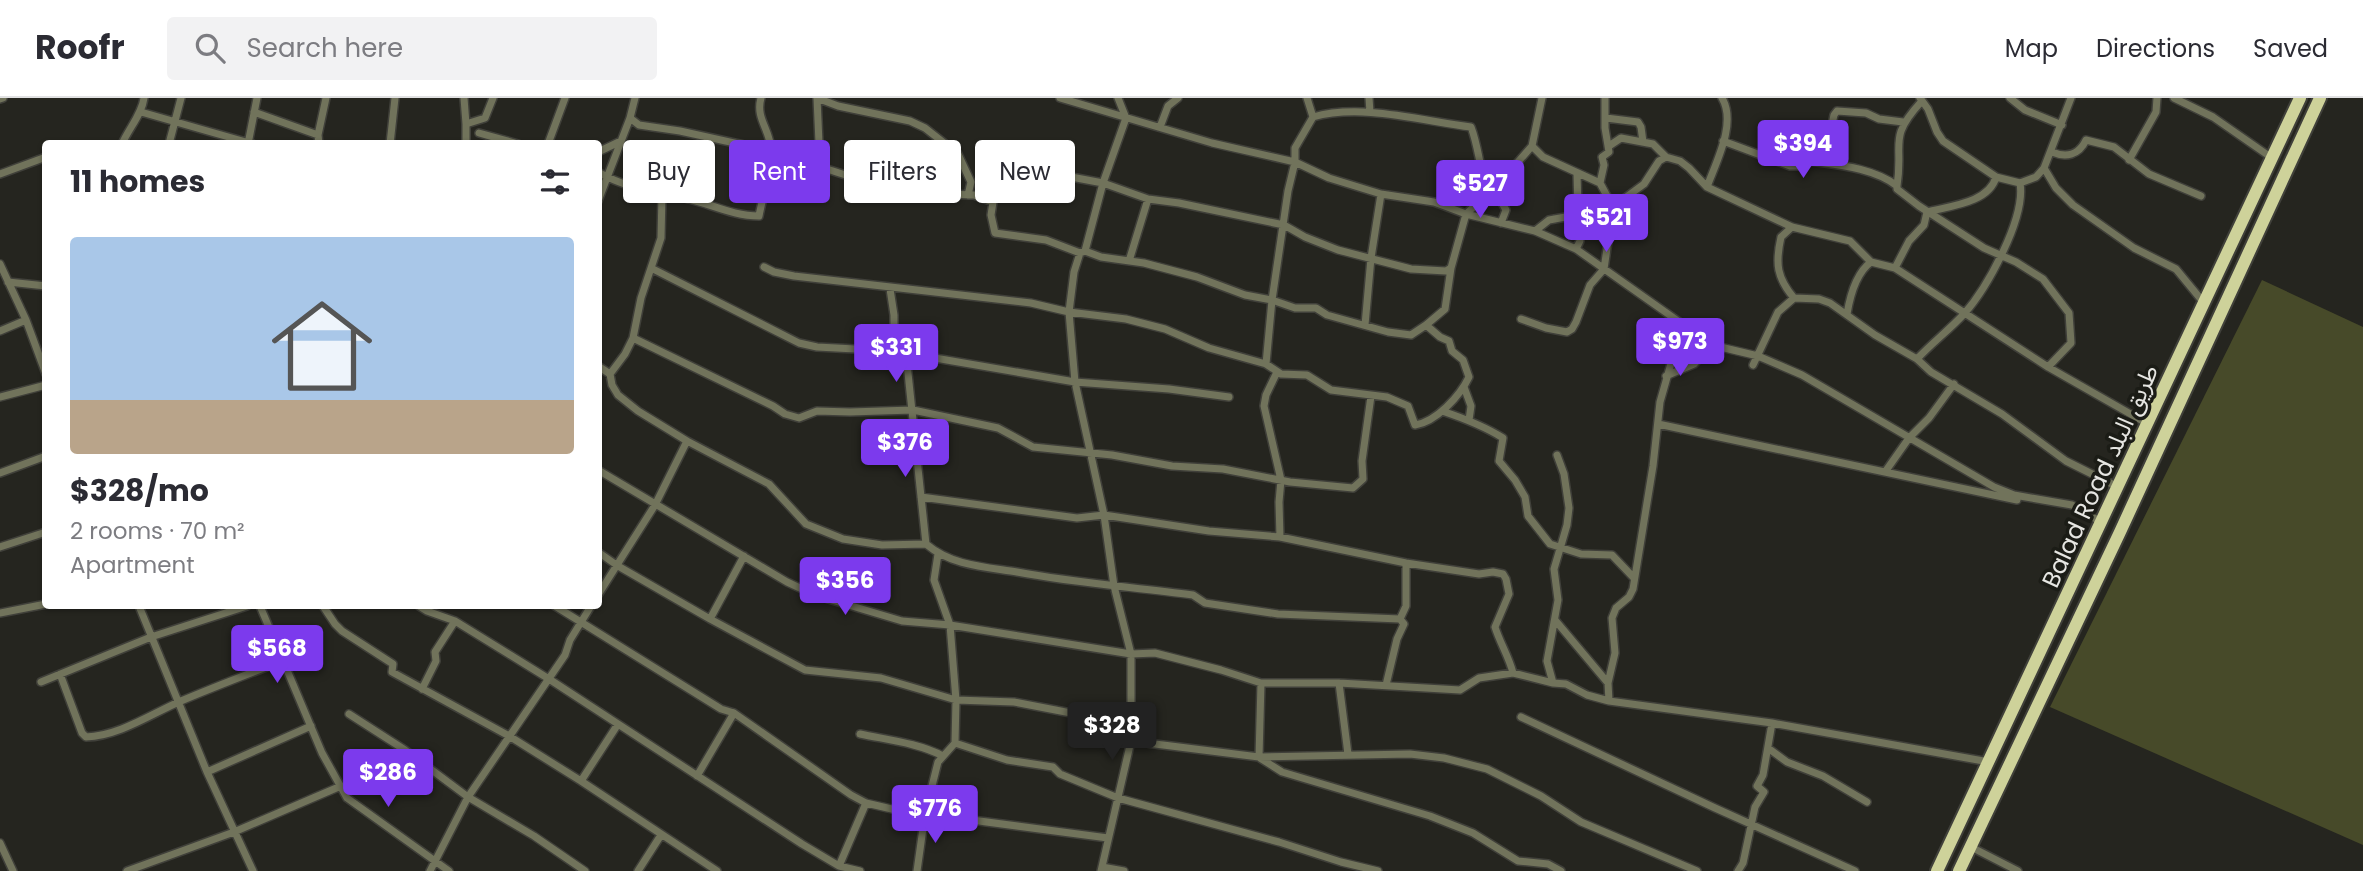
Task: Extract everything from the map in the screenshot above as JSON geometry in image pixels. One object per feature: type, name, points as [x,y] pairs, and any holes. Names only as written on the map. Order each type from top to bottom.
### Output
[{"type":"highway","name":"Balad Road طريق البلد","points":[[1937,871],[2300,98]]},
{"type":"highway","name":"Balad Road طريق البلد","points":[[1959,871],[2320,98]]},
{"type":"street","points":[[124,140],[133,121],[141,112],[144,98]]},
{"type":"street","points":[[170,140],[181,98]]},
{"type":"street","points":[[250,140],[257,98]]},
{"type":"street","points":[[319,140],[326,98]]},
{"type":"street","points":[[390,140],[395,98]]},
{"type":"street","points":[[464,98],[466,140]]},
{"type":"street","points":[[470,140],[479,133],[493,98]]},
{"type":"street","points":[[549,140],[565,98]]},
{"type":"street","points":[[623,183],[602,174],[621,141],[635,98]]},
{"type":"street","points":[[761,98],[758,111],[770,140]]},
{"type":"street","points":[[819,140],[817,98],[838,106],[910,121],[925,128],[958,154],[971,182],[968,195]]},
{"type":"street","points":[[1060,98],[1212,143],[1295,162],[1329,178],[1381,194],[1434,202],[1466,214],[1535,231],[1576,249],[1712,345],[1758,356],[1802,374],[1994,487],[2014,495],[2073,505],[2101,522]]},
{"type":"street","points":[[1118,98],[1126,118],[1083,252],[1074,272],[1069,312],[1075,382],[1104,514],[1114,586],[1131,654],[1132,741],[1101,869],[1125,871]]},
{"type":"street","points":[[1160,127],[1168,106],[1178,98]]},
{"type":"street","points":[[1307,98],[1313,117]]},
{"type":"street","points":[[1369,98],[1370,112]]},
{"type":"street","points":[[993,203],[991,215],[995,233],[1046,240],[1101,257],[1197,277],[1228,290],[1296,308],[1316,308],[1327,315],[1388,332],[1411,335],[1445,309],[1451,268],[1466,214],[1479,202],[1495,197],[1510,172],[1532,146],[1542,98]]},
{"type":"street","points":[[1707,187],[1723,141],[1728,113],[1722,98]]},
{"type":"street","points":[[2010,98],[2025,110],[2062,125]]},
{"type":"street","points":[[1897,186],[1901,166],[1898,135],[1903,122],[1920,100],[1928,109],[1943,141],[1996,177],[2020,183],[2036,177],[2044,168],[2071,98]]},
{"type":"street","points":[[2129,160],[2156,112],[2157,98]]},
{"type":"street","points":[[2174,98],[2213,117],[2272,159]]},
{"type":"street","points":[[1521,319],[1561,332],[1572,329],[1591,285],[1604,269],[1610,228],[1607,197],[1600,183],[1604,165],[1602,157],[1609,152],[1602,99]]},
{"type":"street","points":[[1841,165],[1841,144],[1831,128],[1837,111],[1866,113],[1879,119],[1903,122]]},
{"type":"street","points":[[141,112],[239,140]]},
{"type":"street","points":[[254,112],[317,140]]},
{"type":"street","points":[[1266,364],[1272,300],[1295,148],[1313,117],[1370,112],[1471,127],[1481,160],[1485,188],[1506,211],[1501,223]]},
{"type":"street","points":[[466,124],[485,118]]},
{"type":"street","points":[[630,118],[639,125],[729,142]]},
{"type":"street","points":[[1606,118],[1638,122],[1643,142]]},
{"type":"street","points":[[479,133],[504,140]]},
{"type":"street","points":[[1609,146],[1621,138],[1653,144],[1666,157],[1680,162],[1707,187],[1792,226],[1850,241],[1871,262],[1895,268],[2048,367],[2148,424]]},
{"type":"street","points":[[2052,152],[2069,156],[2083,147],[2086,140],[2113,147],[2149,174],[2201,196]]},
{"type":"street","points":[[602,150],[621,141]]},
{"type":"street","points":[[1723,141],[1790,166],[1803,166],[1810,161],[1841,165],[1888,179],[1901,193],[1927,212],[2000,257],[2016,262],[2043,279],[2069,313],[2071,342],[2048,367]]},
{"type":"street","points":[[1532,146],[1543,157],[1600,183]]},
{"type":"street","points":[[1535,231],[1549,220],[1609,209],[1644,184],[1659,161],[1666,157]]},
{"type":"street","points":[[0,174],[42,158]]},
{"type":"street","points":[[2044,168],[2056,188],[2073,205],[2134,248],[2176,270],[2204,304]]},
{"type":"street","points":[[830,169],[861,180],[914,191],[975,197]]},
{"type":"street","points":[[1577,174],[1578,209],[1589,214]]},
{"type":"street","points":[[1927,212],[1975,199],[1985,193],[1996,177]]},
{"type":"street","points":[[1075,178],[1103,183],[1148,199],[1284,225],[1338,250],[1410,269],[1436,271],[1451,268]]},
{"type":"street","points":[[1917,359],[1965,313],[2000,257],[2016,219],[2022,193],[2020,183]]},
{"type":"street","points":[[1365,325],[1371,258],[1381,194]]},
{"type":"street","points":[[1129,261],[1148,199]]},
{"type":"street","points":[[610,374],[633,338],[641,298],[660,238],[662,203]]},
{"type":"street","points":[[701,203],[743,216],[759,216],[761,203]]},
{"type":"street","points":[[1895,268],[1909,241],[1924,225],[1927,212]]},
{"type":"street","points":[[1576,249],[1580,240],[1578,216]]},
{"type":"street","points":[[1792,226],[1781,237],[1779,274],[1782,284],[1794,299]]},
{"type":"street","points":[[1847,314],[1850,295],[1871,262]]},
{"type":"street","points":[[0,264],[26,320],[42,363]]},
{"type":"street","points":[[764,267],[782,274],[890,289],[1031,303],[1146,324],[1209,348],[1266,364],[1281,374],[1307,375],[1331,390],[1387,397],[1408,406],[1415,425],[1443,411],[1464,387],[1469,377],[1463,360],[1452,351],[1449,341],[1426,326]]},
{"type":"street","points":[[651,268],[799,344],[894,351],[1075,382],[1169,389],[1229,397]]},
{"type":"street","points":[[8,282],[42,286]]},
{"type":"street","points":[[890,289],[894,315],[894,351]]},
{"type":"street","points":[[1753,365],[1778,312],[1794,299],[1819,299],[1917,359],[1931,372],[2002,414],[2066,461],[2118,487]]},
{"type":"street","points":[[0,331],[26,320]]},
{"type":"street","points":[[1609,701],[1608,683],[1615,653],[1612,618],[1616,608],[1632,593],[1641,550],[1660,402],[1682,325]]},
{"type":"street","points":[[633,338],[773,405],[785,414],[799,418],[817,411],[913,410],[998,428],[1034,447],[1112,455],[1172,466],[1223,469],[1281,480],[1353,488],[1363,479],[1364,445],[1371,396]]},
{"type":"street","points":[[1667,376],[1688,368],[1701,359],[1712,345]]},
{"type":"street","points":[[906,354],[926,544]]},
{"type":"street","points":[[602,369],[610,374],[618,395],[638,411],[687,441],[769,484],[806,524],[833,536],[882,545],[926,544],[938,554],[958,562],[1074,582],[1193,595],[1205,603],[1278,614],[1400,618]]},
{"type":"street","points":[[1277,372],[1266,395],[1265,407],[1281,480],[1280,537]]},
{"type":"street","points":[[1885,471],[1954,384]]},
{"type":"street","points":[[0,397],[42,386]]},
{"type":"street","points":[[1464,387],[1471,407],[1469,420]]},
{"type":"street","points":[[1443,411],[1469,420],[1503,438],[1499,461],[1516,480],[1525,497],[1528,516],[1550,544],[1581,554],[1612,555],[1634,578]]},
{"type":"street","points":[[1658,424],[2017,500],[2038,500]]},
{"type":"street","points":[[602,589],[655,505],[687,441]]},
{"type":"street","points":[[1552,683],[1547,661],[1558,600],[1554,569],[1567,525],[1569,508],[1564,474],[1557,454]]},
{"type":"street","points":[[0,473],[42,457]]},
{"type":"street","points":[[602,472],[655,505],[704,530],[787,582],[815,595],[902,621],[950,625],[1131,654],[1155,653],[1261,683],[1339,683],[1460,690],[1479,678],[1513,673],[1566,684],[1587,695],[1609,701],[1772,723],[1989,762]]},
{"type":"street","points":[[921,497],[1077,518],[1104,514],[1209,531],[1280,537],[1406,563],[1479,574],[1503,574],[1509,594],[1495,627],[1513,673]]},
{"type":"street","points":[[0,547],[42,533]]},
{"type":"street","points":[[917,871],[925,814],[938,762],[955,743],[956,700],[950,625],[934,580],[938,554]]},
{"type":"street","points":[[602,555],[710,619],[805,670],[881,678],[956,700],[1014,702],[1133,725]]},
{"type":"street","points":[[710,619],[744,556]]},
{"type":"street","points":[[1400,618],[1406,606],[1406,563]]},
{"type":"street","points":[[0,612],[42,605]]},
{"type":"street","points":[[140,609],[207,772],[253,871]]},
{"type":"street","points":[[41,681],[151,636],[237,609]]},
{"type":"street","points":[[261,609],[322,754],[341,786],[354,804],[449,871]]},
{"type":"street","points":[[325,609],[342,631],[393,664],[392,672],[509,736],[717,871]]},
{"type":"street","points":[[431,609],[549,679],[839,866],[860,871]]},
{"type":"street","points":[[560,609],[721,709],[734,713],[850,795],[866,803],[925,814],[1108,838]]},
{"type":"street","points":[[430,871],[468,797],[565,655],[580,621],[589,609]]},
{"type":"street","points":[[1385,685],[1397,639],[1404,624],[1400,618]]},
{"type":"street","points":[[1555,620],[1608,683]]},
{"type":"street","points":[[422,689],[436,661],[435,652],[455,621]]},
{"type":"street","points":[[60,674],[82,733],[86,737],[96,737],[282,661]]},
{"type":"street","points":[[1259,757],[1261,683]]},
{"type":"street","points":[[1339,683],[1348,754]]},
{"type":"street","points":[[697,776],[734,713]]},
{"type":"street","points":[[349,714],[405,750],[468,797],[534,836],[585,871]]},
{"type":"street","points":[[1521,717],[1855,871]]},
{"type":"street","points":[[1738,871],[1743,863],[1755,807],[1764,792],[1758,786],[1763,775],[1772,723]]},
{"type":"street","points":[[582,781],[618,724]]},
{"type":"street","points":[[207,772],[311,726]]},
{"type":"street","points":[[860,734],[908,743],[943,756]]},
{"type":"street","points":[[1132,741],[1259,757],[1410,754],[1444,758],[1487,769],[1541,796],[1581,822],[1697,871]]},
{"type":"street","points":[[955,743],[1007,760],[1053,767],[1060,774],[1118,798],[1378,871]]},
{"type":"street","points":[[1768,748],[1787,762],[1823,776],[1867,802]]},
{"type":"street","points":[[1259,757],[1282,772],[1430,816],[1474,833],[1518,861],[1548,864],[1561,871]]},
{"type":"street","points":[[127,871],[234,832],[341,786]]},
{"type":"street","points":[[839,866],[866,803]]},
{"type":"street","points":[[638,871],[661,835]]},
{"type":"street","points":[[0,843],[13,871]]},
{"type":"street","points":[[1971,847],[2018,871]]},
{"type":"green space","points":[[2262,280],[2363,327],[2363,845],[2050,707]]}]
